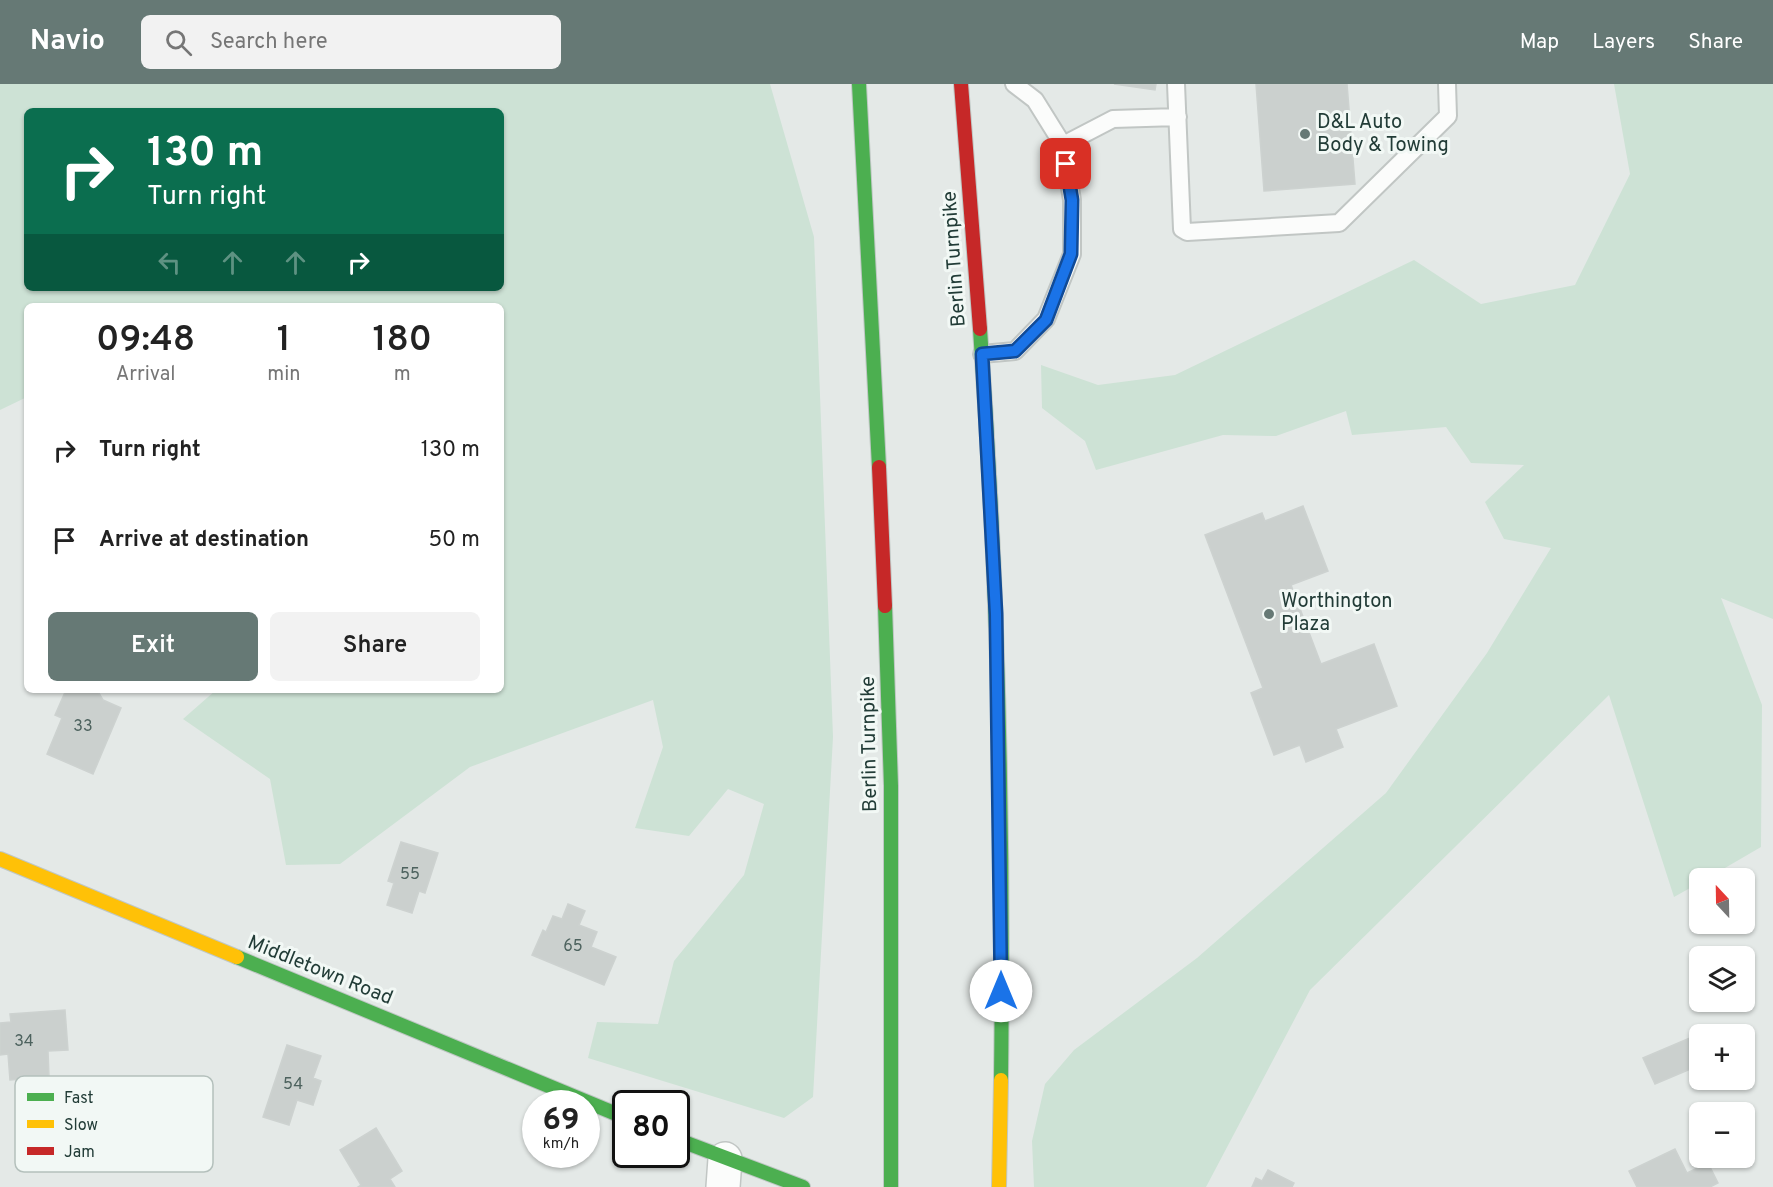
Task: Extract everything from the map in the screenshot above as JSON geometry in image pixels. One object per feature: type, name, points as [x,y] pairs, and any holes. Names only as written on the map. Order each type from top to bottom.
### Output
[{"type":"main road","name":"Berlin Turnpike","points":[[859,84],[885,594],[891,774],[891,1187]]},
{"type":"main road","name":"Berlin Turnpike","points":[[961,84],[982,354],[996,625],[1001,951],[999,1187]]},
{"type":"main road","name":"Middletown Road","points":[[0,859],[612,1112]]},
{"type":"main road","points":[[690,1149],[724,1173],[803,1187]]},
{"type":"lane","points":[[982,354],[1015,351],[1046,320],[1071,254],[1072,200],[1063,145],[1035,100],[1014,84]]},
{"type":"lane","points":[[1176,84],[1182,229],[1187,232],[1339,223],[1448,116],[1447,84]]},
{"type":"lane","points":[[1063,145],[1113,119],[1178,117]]},
{"type":"green space","points":[[0,84],[770,84],[814,237],[833,737],[813,1097],[784,1118],[588,1058],[597,1022],[658,1024],[674,961],[744,875],[764,804],[728,789],[689,836],[635,828],[663,747],[653,700],[470,767],[340,864],[286,865],[270,779],[183,719],[213,693],[504,693],[504,303],[24,303],[24,398],[0,410]]},
{"type":"green space","points":[[1614,84],[1773,84],[1773,619],[1721,598],[1762,705],[1761,847],[1725,868],[1689,868],[1689,889],[1674,897],[1609,695],[1310,990],[1206,1187],[1034,1187],[1032,1141],[1045,1084],[1074,1050],[1197,958],[1386,793],[1487,653],[1551,548],[1504,539],[1485,502],[1524,465],[1471,463],[1446,427],[1352,435],[1346,411],[1276,436],[1223,435],[1096,470],[1085,441],[1042,408],[1041,365],[1098,385],[1175,375],[1414,260],[1481,304],[1575,285],[1630,174]]},
{"type":"building","points":[[1114,84],[1156,84],[1155,90]]},
{"type":"building","name":"D&L Auto Body & Towing","points":[[1256,84],[1347,84],[1355,184],[1264,191]]},
{"type":"building","name":"Worthington Plaza","points":[[1303,506],[1328,571],[1291,585],[1321,664],[1374,644],[1397,706],[1336,729],[1343,747],[1306,762],[1300,745],[1274,755],[1251,693],[1263,688],[1205,535],[1262,513],[1265,521]]},
{"type":"building","points":[[65,693],[99,693],[103,700],[121,708],[93,774],[47,754],[62,718],[55,715]]},
{"type":"building","points":[[401,842],[438,853],[425,893],[419,891],[412,913],[387,905],[394,883],[388,881]]},
{"type":"building","points":[[568,904],[585,911],[579,925],[597,932],[591,947],[616,957],[604,985],[532,955],[543,930],[546,932],[553,916],[562,919]]},
{"type":"building","points":[[65,1010],[68,1050],[48,1051],[49,1076],[15,1076],[15,1080],[10,1080],[8,1054],[0,1055],[0,1023],[11,1022],[10,1014]]},
{"type":"building","points":[[1689,1038],[1689,1070],[1655,1084],[1643,1058]]},
{"type":"building","points":[[287,1045],[321,1056],[313,1078],[321,1081],[313,1105],[297,1100],[289,1125],[263,1117]]},
{"type":"building","points":[[376,1128],[402,1171],[390,1179],[395,1187],[358,1187],[361,1185],[340,1150]]},
{"type":"building","points":[[1675,1149],[1687,1173],[1698,1168],[1710,1168],[1718,1183],[1710,1187],[1637,1187],[1629,1171]]},
{"type":"building","points":[[1268,1170],[1294,1183],[1292,1187],[1252,1187],[1256,1178],[1262,1181]]},
{"type":"traffic: fast","points":[[859,84],[879,467]]},
{"type":"traffic: fast","points":[[980,329],[991,516],[998,704],[1002,892],[1001,1080]]},
{"type":"traffic: fast","points":[[885,606],[891,786],[891,1187]]},
{"type":"traffic: fast","points":[[237,957],[612,1112]]},
{"type":"traffic: fast","points":[[690,1144],[803,1187]]},
{"type":"traffic: slow","points":[[0,859],[237,957]]},
{"type":"traffic: slow","points":[[999,1187],[1001,1080]]},
{"type":"traffic: jam","points":[[961,84],[980,329]]},
{"type":"traffic: jam","points":[[879,467],[885,606]]},
{"type":"place","name":"D&L Auto Body & Towing","points":[[1305,134]]},
{"type":"place","name":"Worthington Plaza","points":[[1269,614]]},
{"type":"route","points":[[1001,991],[996,614],[982,354],[1015,351],[1046,320],[1071,254],[1072,200],[1066,164]]}]
